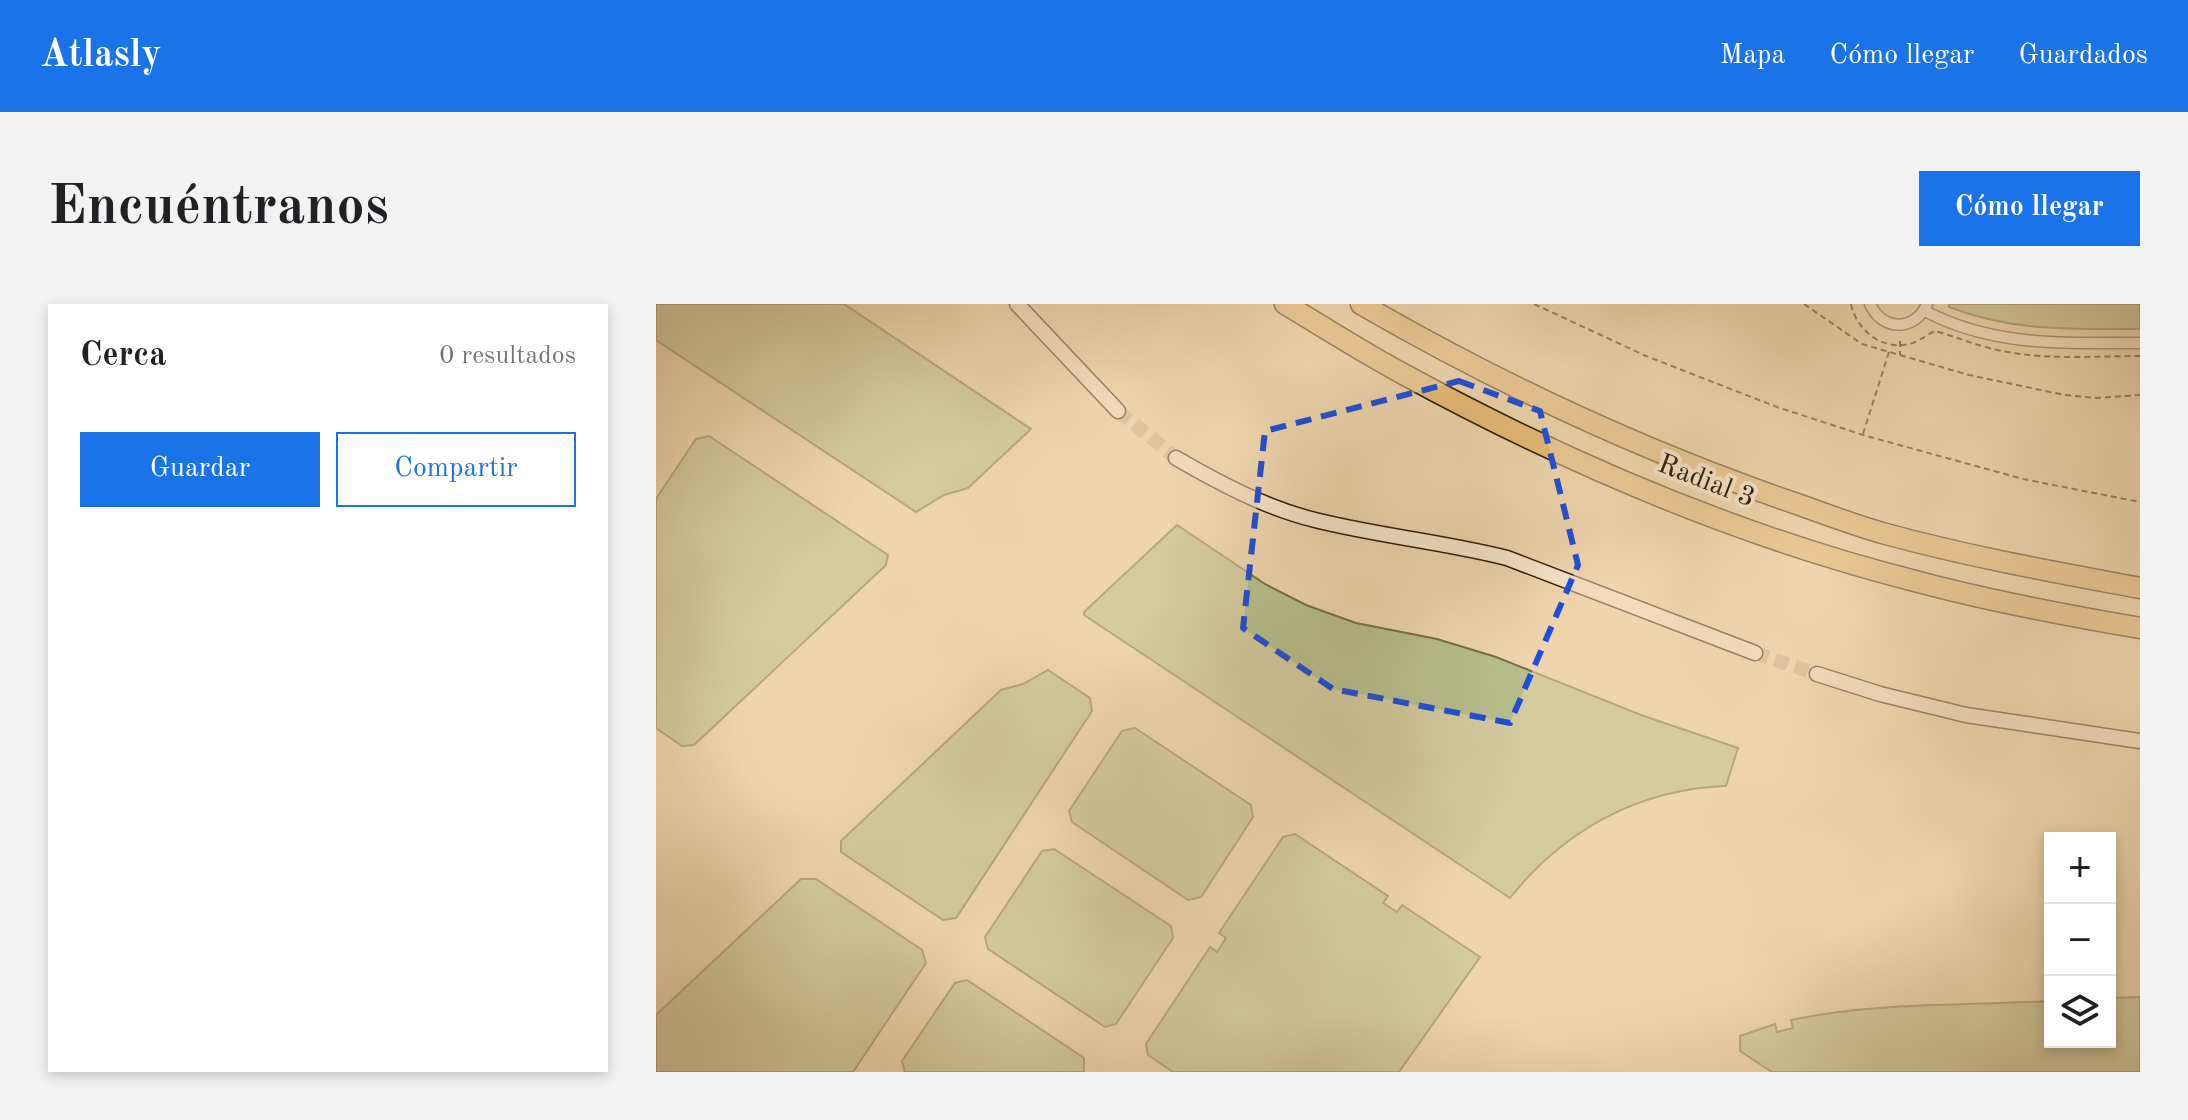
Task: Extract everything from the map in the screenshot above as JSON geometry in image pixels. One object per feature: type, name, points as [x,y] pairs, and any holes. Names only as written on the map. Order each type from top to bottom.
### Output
[{"type":"highway","name":"Radial 3","points":[[1285,304],[1405,375],[1593,467],[1687,506],[1786,542],[1913,581],[2039,610],[2140,628]]},
{"type":"highway","name":"Radial 3","points":[[1361,304],[1485,373],[1699,470],[1884,533],[2001,563],[2140,588]]},
{"type":"street","points":[[1017,304],[1118,411]]},
{"type":"street","points":[[1870,304],[1875,315],[1891,325],[1910,323],[1926,307],[1953,324],[1987,335],[2025,342],[2140,343]]},
{"type":"street","points":[[1176,458],[1216,481],[1313,520],[1507,558],[1755,653]]},
{"type":"street","points":[[1817,674],[1880,694],[1966,715],[2140,741]]},
{"type":"path","points":[[1534,304],[1646,356],[1777,407],[1863,435],[2023,479],[2140,502]]},
{"type":"path","points":[[1804,304],[1862,344],[1982,378],[2065,395],[2097,398],[2140,395]]},
{"type":"path","points":[[1900,341],[1900,355]]},
{"type":"path","points":[[1863,435],[1889,352]]},
{"type":"highlighted area","points":[[1459,381],[1540,411],[1578,565],[1510,723],[1333,689],[1243,628],[1265,431]]},
{"type":"green space","points":[[656,304],[844,304],[1031,429],[968,488],[944,495],[916,512],[656,340]]},
{"type":"green space","points":[[1949,304],[2140,304],[2140,329],[2067,329],[2020,325],[1973,315],[1949,307]]},
{"type":"green space","points":[[709,436],[888,555],[886,565],[694,745],[682,746],[656,728],[656,499],[696,439]]},
{"type":"green space","points":[[1177,525],[1265,584],[1306,605],[1356,623],[1437,639],[1496,657],[1641,715],[1738,748],[1726,786],[1663,795],[1606,818],[1554,852],[1510,898],[1084,615]]},
{"type":"green space","points":[[1048,670],[1090,698],[1092,711],[956,918],[943,920],[841,852],[841,841],[1001,690],[1023,684]]},
{"type":"green space","points":[[1135,728],[1251,805],[1253,817],[1201,897],[1188,900],[1072,822],[1069,811],[1122,731]]},
{"type":"green space","points":[[1295,834],[1388,896],[1383,903],[1397,912],[1402,905],[1480,957],[1399,1072],[1173,1072],[1148,1055],[1146,1044],[1210,947],[1217,952],[1226,938],[1219,933],[1283,837]]},
{"type":"green space","points":[[1054,849],[1171,926],[1173,938],[1116,1024],[1105,1027],[988,949],[985,937],[1042,851]]},
{"type":"green space","points":[[801,879],[816,879],[922,950],[926,963],[853,1072],[656,1072],[656,1015]]},
{"type":"green space","points":[[967,980],[1084,1058],[1084,1072],[905,1072],[902,1061],[955,983]]},
{"type":"green space","points":[[2140,997],[2140,1072],[1772,1072],[1740,1051],[1740,1036],[1775,1024],[1777,1032],[1793,1028],[1791,1020],[1823,1014],[1887,1007],[2044,1001],[2044,1048],[2116,1048],[2116,998]]},
{"type":"tunnel","points":[[1118,411],[1176,458]]},
{"type":"tunnel","points":[[1755,653],[1817,674]]}]
